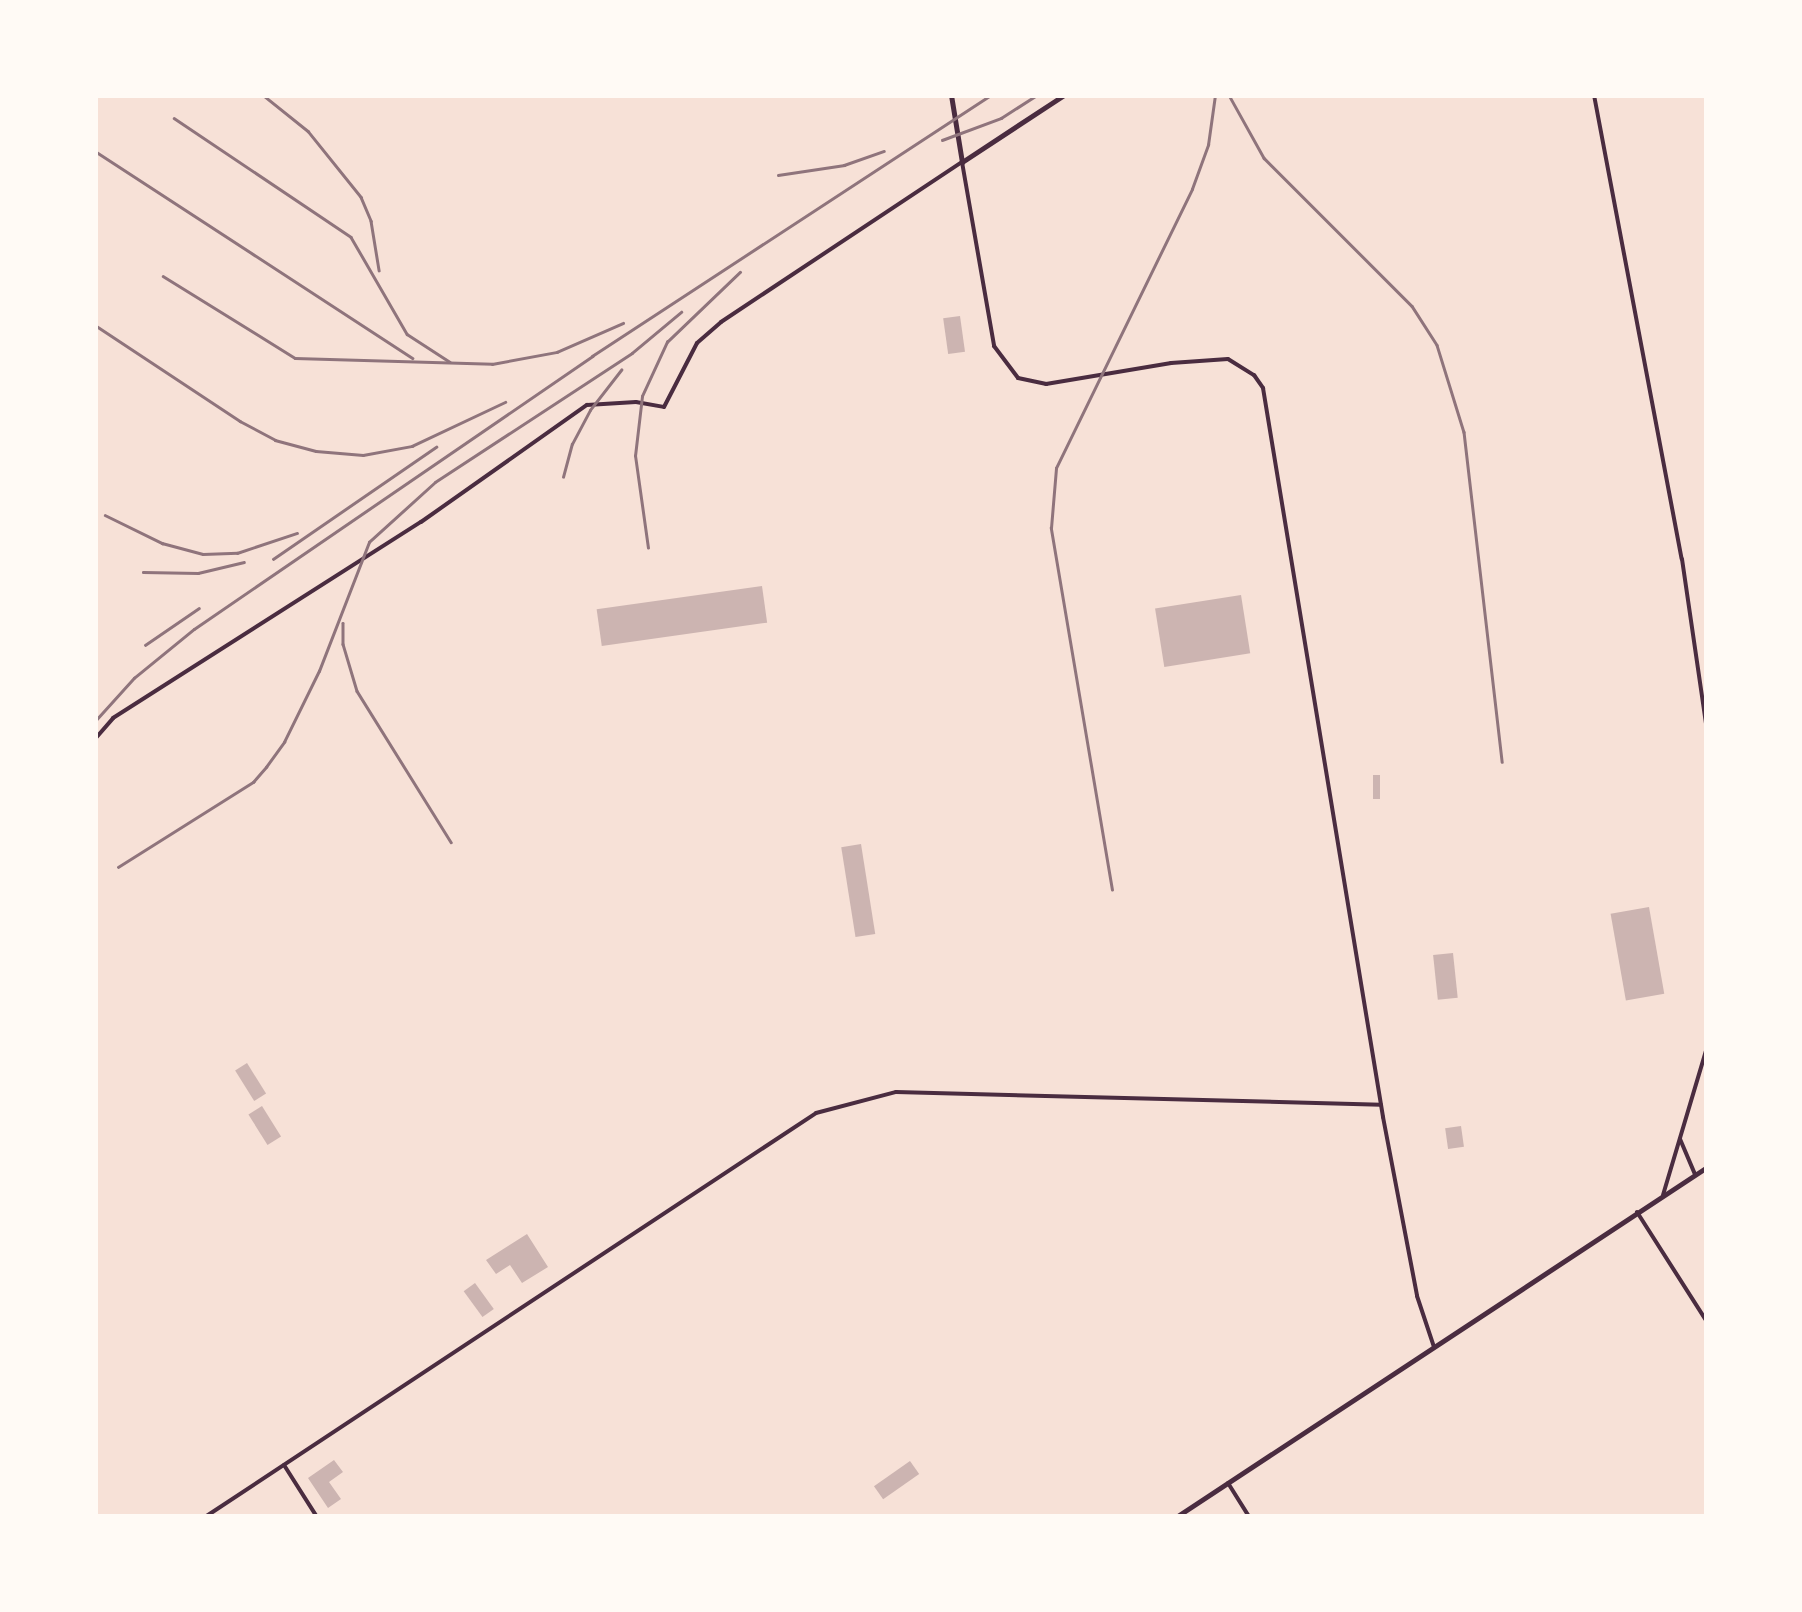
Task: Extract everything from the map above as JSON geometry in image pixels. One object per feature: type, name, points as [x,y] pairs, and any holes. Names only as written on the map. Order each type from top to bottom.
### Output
[{"type":"main road","points":[[951,95],[962,162],[1064,95]]},
{"type":"main road","points":[[1176,1517],[1707,1167]]},
{"type":"street","points":[[1594,95],[1682,560],[1707,730]]},
{"type":"street","points":[[95,739],[113,718],[421,522],[587,405],[636,402],[664,407],[698,343],[722,322],[962,162],[994,346],[1018,378],[1046,384],[1171,363],[1228,360],[1254,374],[1263,388],[1381,1105],[1416,1293],[1434,1348]]},
{"type":"street","points":[[1664,1195],[1707,1047]]},
{"type":"street","points":[[205,1517],[816,1113],[857,1099],[896,1092],[1381,1105]]},
{"type":"street","points":[[1680,1134],[1682,1151],[1695,1174]]},
{"type":"street","points":[[1636,1212],[1707,1322]]},
{"type":"street","points":[[284,1465],[317,1517]]},
{"type":"street","points":[[1228,1483],[1250,1517]]},
{"type":"building","points":[[960,316],[965,352],[948,354],[943,318]]},
{"type":"building","points":[[762,586],[767,623],[602,646],[597,609]]},
{"type":"building","points":[[1241,595],[1250,653],[1164,667],[1155,609]]},
{"type":"building","points":[[1373,775],[1380,775],[1380,799],[1373,799]]},
{"type":"building","points":[[861,844],[875,934],[855,937],[841,847]]},
{"type":"building","points":[[1649,907],[1664,994],[1626,1000],[1611,914]]},
{"type":"building","points":[[1453,953],[1458,998],[1438,1000],[1433,955]]},
{"type":"building","points":[[247,1063],[266,1094],[254,1101],[235,1070]]},
{"type":"building","points":[[262,1106],[281,1137],[268,1145],[248,1114]]},
{"type":"building","points":[[1461,1126],[1464,1147],[1448,1149],[1445,1128]]},
{"type":"building","points":[[527,1234],[548,1267],[522,1283],[510,1265],[496,1274],[486,1260]]},
{"type":"building","points":[[475,1283],[494,1309],[482,1317],[464,1291]]},
{"type":"building","points":[[334,1460],[343,1472],[329,1482],[341,1499],[328,1508],[308,1478]]},
{"type":"building","points":[[910,1461],[919,1474],[883,1499],[874,1486]]},
{"type":"railway","points":[[263,95],[308,131],[361,197],[371,221],[379,270]]},
{"type":"railway","points":[[95,721],[134,678],[194,629],[592,356],[991,95]]},
{"type":"railway","points":[[942,140],[1001,118],[1037,95]]},
{"type":"railway","points":[[1112,890],[1051,528],[1056,468],[1192,189],[1208,145],[1215,95]]},
{"type":"railway","points":[[1229,95],[1264,158],[1412,306],[1437,345],[1464,432],[1502,762]]},
{"type":"railway","points":[[174,118],[351,237],[407,334],[450,362]]},
{"type":"railway","points":[[95,151],[413,358]]},
{"type":"railway","points":[[778,175],[844,165],[884,151]]},
{"type":"railway","points":[[648,548],[635,456],[642,396],[667,342],[740,272]]},
{"type":"railway","points":[[163,276],[295,358],[492,364],[557,352],[623,323]]},
{"type":"railway","points":[[435,482],[632,353],[681,312]]},
{"type":"railway","points":[[95,325],[240,421],[275,440],[316,451],[363,455],[412,446],[505,402]]},
{"type":"railway","points":[[563,477],[572,444],[590,410],[621,370]]},
{"type":"railway","points":[[273,559],[436,447]]},
{"type":"railway","points":[[118,867],[253,782],[266,767],[284,742],[319,671],[369,542],[434,483]]},
{"type":"railway","points":[[105,515],[162,543],[203,554],[237,553],[297,533]]},
{"type":"railway","points":[[143,572],[198,573],[244,562]]},
{"type":"railway","points":[[145,645],[199,608]]},
{"type":"railway","points":[[343,623],[343,644],[357,691],[451,842]]}]
